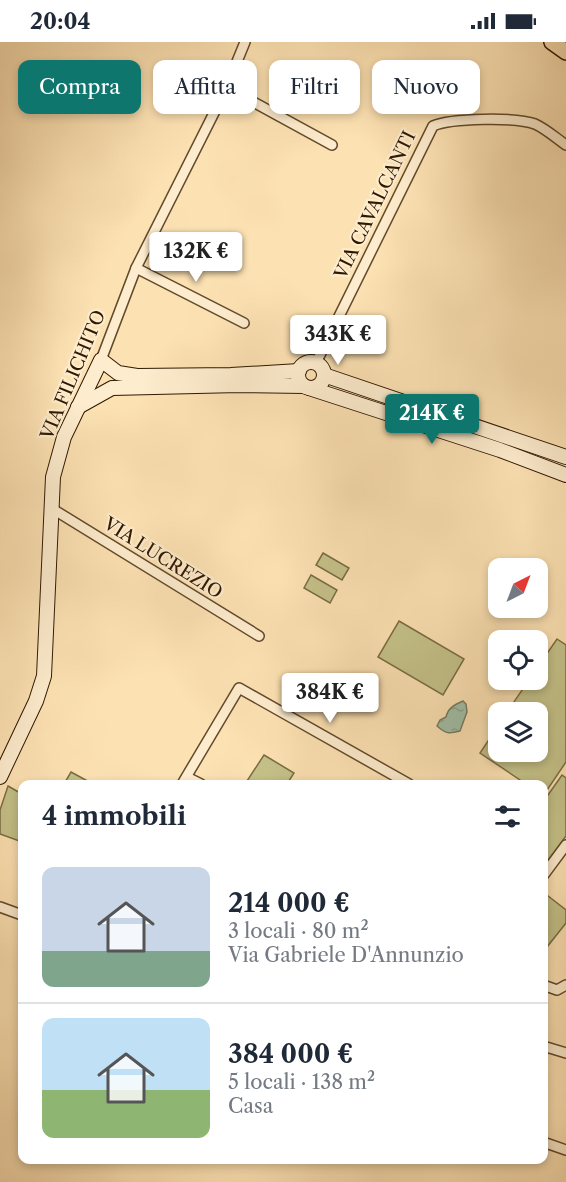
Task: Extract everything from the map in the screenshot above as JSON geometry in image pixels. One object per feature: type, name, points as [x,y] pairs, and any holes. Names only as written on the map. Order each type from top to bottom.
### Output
[{"type":"main road","points":[[552,42],[566,52]]},
{"type":"street","name":"VIA FILICHITO","points":[[237,60],[245,42]]},
{"type":"street","points":[[257,104],[332,145]]},
{"type":"street","name":"VIA FILICHITO","points":[[0,777],[36,701],[44,676],[51,508],[58,456],[76,408],[101,360],[136,268],[213,114]]},
{"type":"street","name":"VIA CAVALCANTI","points":[[320,369],[433,126],[448,122],[521,121],[544,129],[565,141]]},
{"type":"street","points":[[136,268],[244,323]]},
{"type":"street","points":[[101,360],[118,373],[137,376],[231,375],[299,371],[309,363],[320,369],[566,457]]},
{"type":"street","points":[[76,408],[112,387],[318,387],[320,369]]},
{"type":"street","points":[[299,371],[299,380],[306,387],[500,450],[566,475]]},
{"type":"street","name":"VIA LUCREZIO","points":[[51,508],[259,636]]},
{"type":"street","points":[[186,780],[239,688],[402,780]]},
{"type":"street","points":[[548,869],[566,845]]},
{"type":"street","points":[[0,907],[18,914]]},
{"type":"street","points":[[548,987],[557,990],[566,985]]},
{"type":"street","points":[[548,1048],[566,1053]]},
{"type":"street","points":[[548,1144],[566,1150]]},
{"type":"shaded area","points":[[323,553],[349,568],[342,580],[316,565]]},
{"type":"shaded area","points":[[311,575],[337,590],[330,603],[304,588]]},
{"type":"shaded area","points":[[399,621],[464,659],[443,695],[378,657]]},
{"type":"shaded area","points":[[557,639],[566,645],[566,762],[548,789],[548,780],[520,780],[493,762],[548,762],[548,702],[514,702],[522,690],[548,690],[548,652]]},
{"type":"shaded area","points":[[488,741],[488,758],[480,753]]},
{"type":"shaded area","points":[[264,755],[294,773],[290,780],[248,780]]},
{"type":"shaded area","points":[[71,772],[86,780],[66,780]]},
{"type":"shaded area","points":[[562,775],[566,778],[566,836],[548,860],[548,795]]},
{"type":"shaded area","points":[[8,786],[18,792],[18,841],[0,834],[0,810]]},
{"type":"shaded area","points":[[548,896],[566,910],[566,923],[548,946]]},
{"type":"water","points":[[463,701],[467,712],[460,731],[448,733],[437,726],[454,705]]}]
